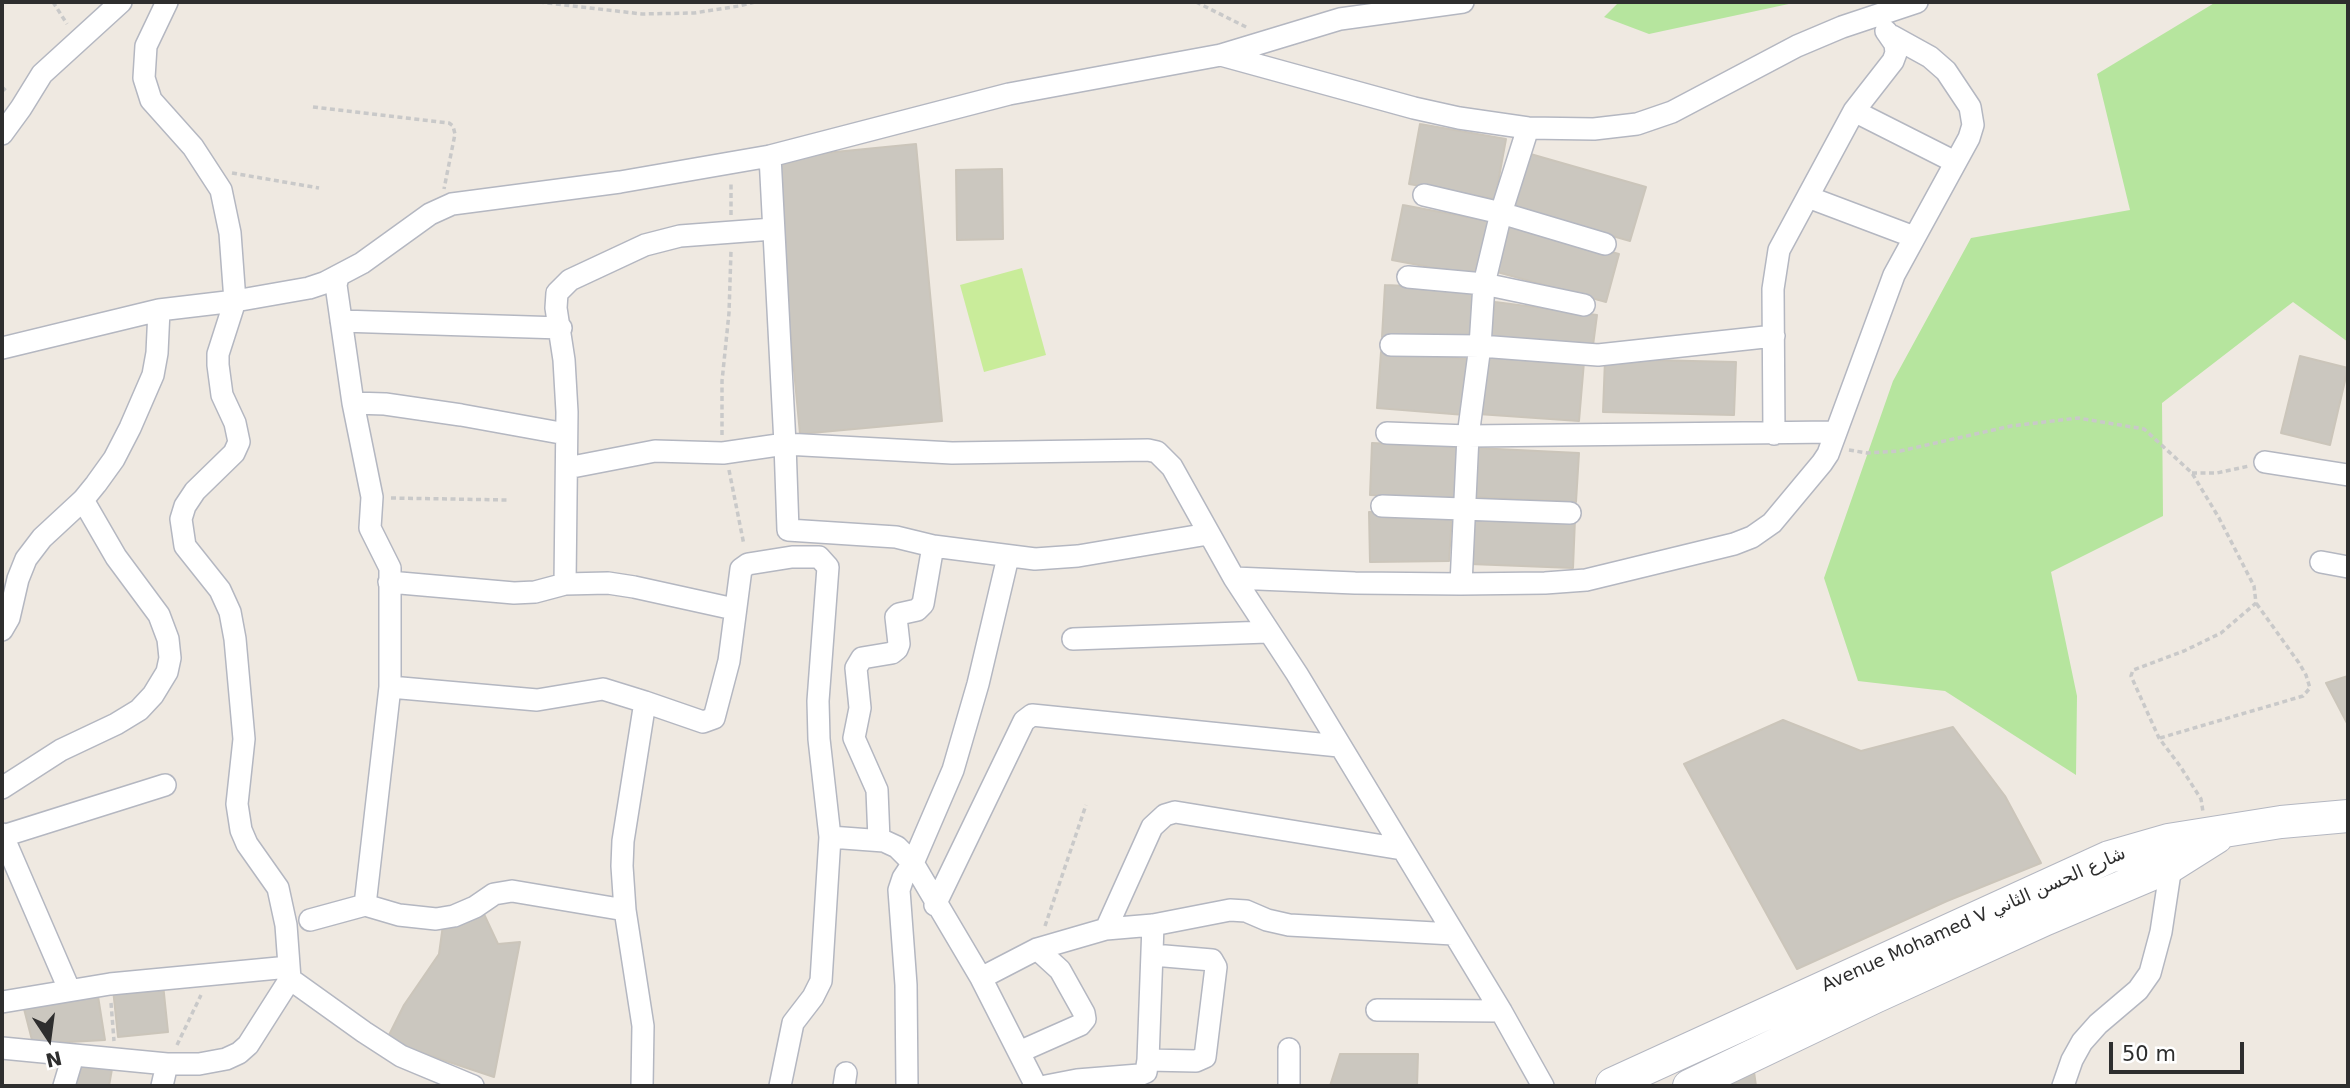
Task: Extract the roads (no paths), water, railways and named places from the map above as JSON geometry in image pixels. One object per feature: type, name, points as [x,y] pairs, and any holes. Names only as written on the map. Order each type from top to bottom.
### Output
[{"type":"main road","name":"Avenue Mohamed V شارع الحسن الثاني","points":[[1689,1086],[2046,919],[2169,853],[2216,833],[2281,822],[2348,816]]},
{"type":"main road","name":"Avenue Mohamed V شارع الحسن الثاني","points":[[1610,1085],[2109,857],[2169,853]]},
{"type":"street","points":[[2,134],[42,74],[121,2]]},
{"type":"street","points":[[2,1048],[167,1064],[199,1064],[226,1059],[248,1045],[290,973],[286,925],[278,888],[247,844],[238,819],[237,804],[244,739],[230,612],[220,590],[185,546],[182,533],[181,519],[185,506],[195,491],[234,453],[239,442],[235,423],[222,395],[218,365],[218,354],[235,301],[221,190],[192,146],[151,100],[144,78],[145,46],[167,2]]},
{"type":"street","points":[[2,348],[159,310],[235,301],[309,288],[338,277],[362,263],[441,208],[770,156],[1009,94],[1221,55],[1340,19],[1463,2]]},
{"type":"street","points":[[1221,55],[1413,108],[1528,128],[1594,129],[1637,124],[1672,112],[1797,46],[1917,2]]},
{"type":"street","points":[[1234,578],[1461,584],[1586,580],[1734,544],[1752,537],[1772,523],[1822,463],[1894,275],[1973,125],[1970,107],[1953,79],[1938,62],[1892,36],[1873,16]]},
{"type":"street","points":[[1774,434],[1773,289],[1779,250],[1854,111],[1893,61],[1896,53],[1892,36]]},
{"type":"street","points":[[1854,111],[1955,162]]},
{"type":"street","points":[[1461,584],[1468,436],[1484,284],[1501,213],[1528,128]]},
{"type":"street","points":[[770,156],[788,530],[895,537],[933,546],[1008,557],[1052,559],[1208,534]]},
{"type":"street","points":[[1424,195],[1501,213],[1605,244]]},
{"type":"street","points":[[1808,197],[1914,237]]},
{"type":"street","points":[[565,584],[567,468],[557,293],[570,280],[645,245],[680,236],[773,229]]},
{"type":"street","points":[[338,277],[336,285],[353,403],[372,497],[370,528],[390,568],[390,687],[365,905]]},
{"type":"street","points":[[1408,277],[1484,284],[1584,305]]},
{"type":"street","points":[[2,630],[9,618],[18,579],[26,559],[43,538],[83,500],[114,459],[153,375],[159,310]]},
{"type":"street","points":[[341,321],[561,328]]},
{"type":"street","points":[[1391,345],[1479,346],[1598,355],[1773,336]]},
{"type":"street","points":[[353,403],[385,404],[461,415],[566,434]]},
{"type":"street","points":[[1387,433],[1468,436],[1774,434],[1833,439]]},
{"type":"street","points":[[567,468],[655,452],[723,453],[785,444],[952,453],[1157,452],[1172,467],[1234,578],[1297,674],[1501,1011],[1543,1086]]},
{"type":"street","points":[[2265,462],[2348,475]]},
{"type":"street","points":[[2,788],[44,760],[139,710],[153,695],[167,672],[170,658],[168,639],[159,615],[116,557],[83,500]]},
{"type":"street","points":[[1382,506],[1570,513]]},
{"type":"street","points":[[879,840],[877,790],[854,737],[860,715],[856,668],[862,658],[892,653],[897,649],[899,644],[896,617],[917,610],[923,604],[933,546]]},
{"type":"street","points":[[390,687],[537,700],[603,689],[703,722],[714,718],[729,661],[739,574],[744,566],[819,556],[828,567],[818,701],[818,739],[830,837],[821,981],[813,997],[793,1023],[780,1086]]},
{"type":"street","points":[[907,1086],[906,985],[899,898],[903,878],[913,863],[953,770],[967,729],[1008,557]]},
{"type":"street","points":[[2321,562],[2348,567]]},
{"type":"street","points":[[389,582],[514,593],[587,583],[634,587],[734,609]]},
{"type":"street","points":[[1073,639],[1268,632]]},
{"type":"street","points":[[642,1086],[643,1026],[625,909],[622,866],[623,841],[645,702]]},
{"type":"street","points":[[935,905],[1027,717],[1039,715],[1339,746]]},
{"type":"street","points":[[69,989],[2,835],[165,785]]},
{"type":"street","points":[[1105,929],[1152,827],[1165,815],[1175,813],[1402,849]]},
{"type":"street","points":[[830,837],[879,840],[897,847],[913,863],[935,905],[981,978],[1036,1086]]},
{"type":"street","points":[[2063,1086],[2082,1042],[2098,1024],[2138,990],[2150,973],[2161,933],[2169,853]]},
{"type":"street","points":[[310,920],[365,905],[399,915],[436,919],[454,916],[475,907],[494,894],[512,891],[625,909]]},
{"type":"street","points":[[981,978],[1037,949],[1105,929],[1153,925],[1238,910],[1289,925],[1453,934]]},
{"type":"street","points":[[1046,1086],[1146,1072],[1153,925]]},
{"type":"street","points":[[1019,1052],[1080,1025],[1085,1019],[1060,970],[1037,949]]},
{"type":"street","points":[[1148,1060],[1196,1061],[1205,1058],[1216,967],[1212,961],[1153,955]]},
{"type":"street","points":[[2,1002],[110,984],[211,974],[290,973],[364,1032],[401,1056],[474,1086]]},
{"type":"street","points":[[1377,1010],[1501,1011]]},
{"type":"street","points":[[1289,1049],[1289,1086]]},
{"type":"street","points":[[64,1086],[73,1056]]},
{"type":"street","points":[[162,1086],[167,1064]]}]
